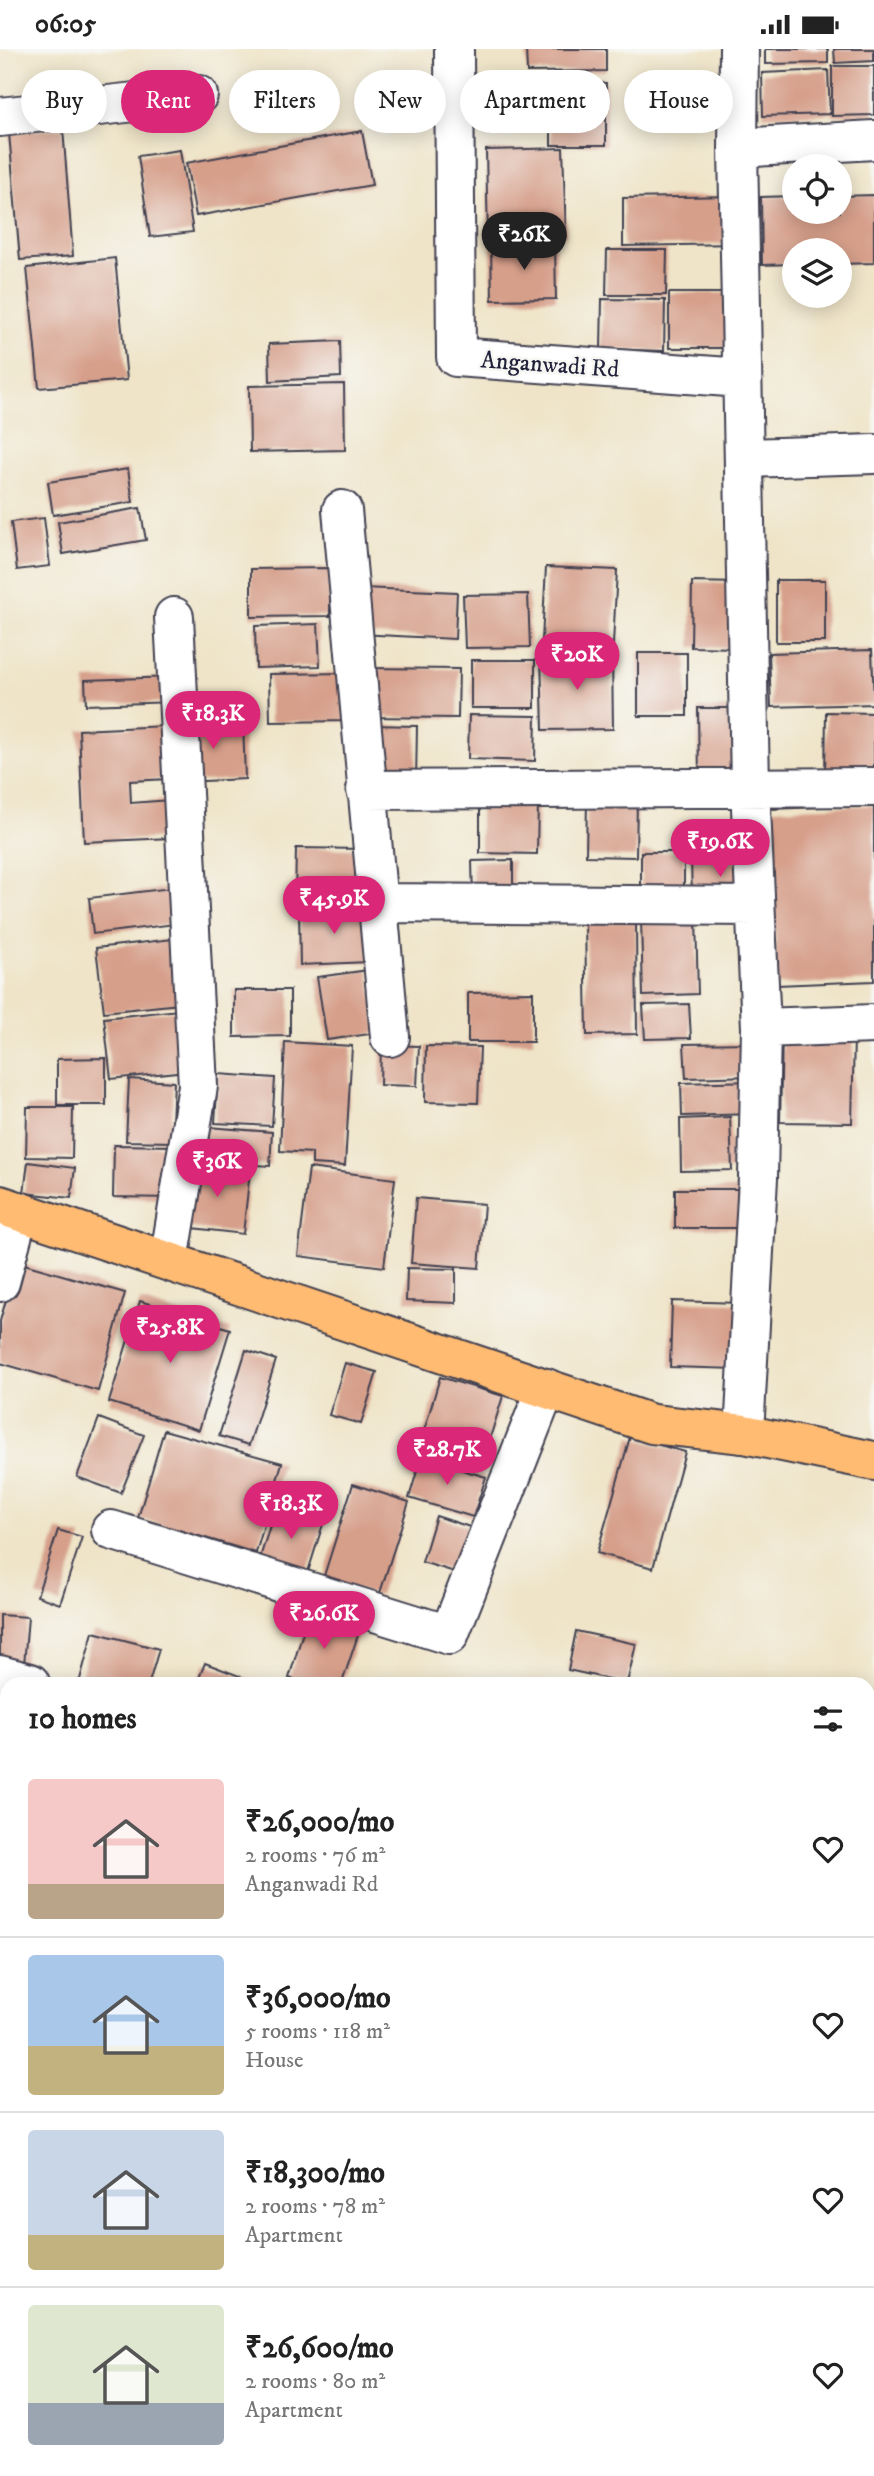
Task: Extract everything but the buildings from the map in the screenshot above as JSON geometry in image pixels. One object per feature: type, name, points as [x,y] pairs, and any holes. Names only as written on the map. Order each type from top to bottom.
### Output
[{"type":"main road","points":[[9,1208],[652,1424],[744,1434],[874,1461]]},
{"type":"street","name":"Anganwadi Rd","points":[[454,49],[456,357],[742,378]]},
{"type":"street","points":[[739,49],[738,148],[750,786],[761,1028],[758,1178],[744,1434]]},
{"type":"street","points":[[0,117],[121,104]]},
{"type":"street","points":[[738,148],[874,140]]},
{"type":"street","points":[[744,458],[874,454]]},
{"type":"street","points":[[342,510],[390,1037]]},
{"type":"street","points":[[169,1261],[198,1086],[174,617]]},
{"type":"street","points":[[366,790],[874,786]]},
{"type":"street","points":[[378,904],[755,906]]},
{"type":"street","points":[[761,1028],[874,1024]]},
{"type":"street","points":[[0,1282],[9,1208]]},
{"type":"street","points":[[111,1530],[449,1635],[546,1388]]}]
